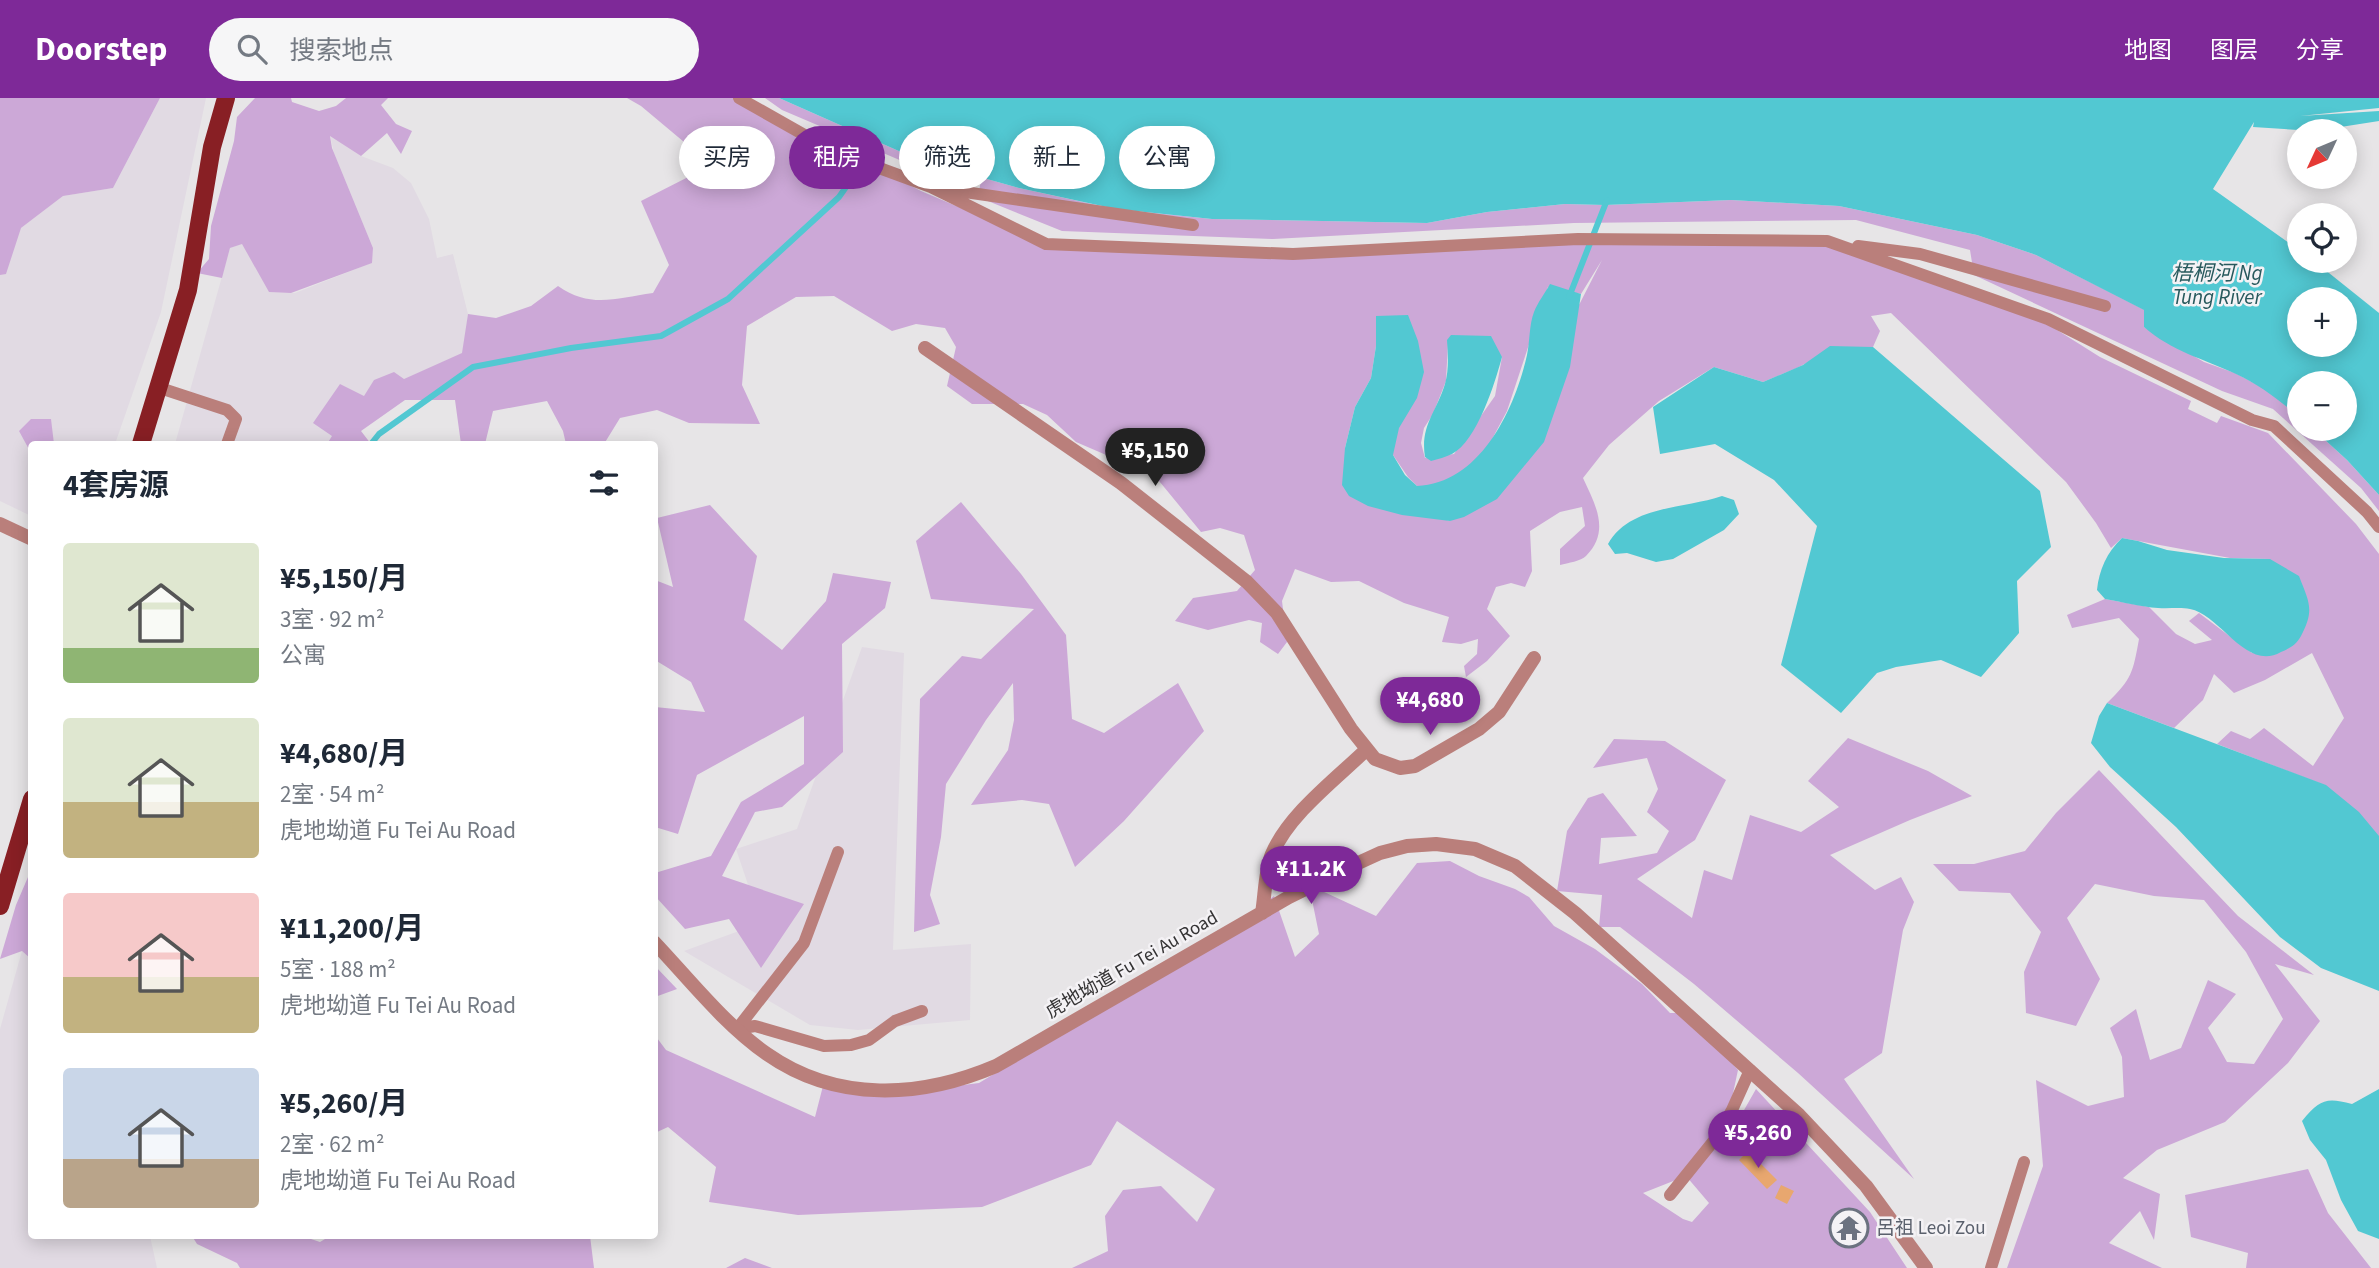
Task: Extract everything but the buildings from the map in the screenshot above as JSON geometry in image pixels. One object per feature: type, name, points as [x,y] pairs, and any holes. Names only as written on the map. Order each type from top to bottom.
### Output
[{"type":"main road","points":[[142,441],[188,290],[212,147],[226,98]]},
{"type":"main road","points":[[0,906],[28,812]]},
{"type":"street","points":[[925,348],[1121,483],[1247,582],[1277,613],[1337,709],[1375,759],[1400,768],[1415,766],[1479,729],[1499,712],[1534,658]]},
{"type":"street","points":[[0,524],[28,537]]},
{"type":"street","points":[[1262,913],[1271,857],[1281,836],[1367,749]]},
{"type":"street","name":"虎地坳道 Fu Tei Au Road","points":[[658,946],[737,1029],[768,1055],[813,1080],[877,1091],[912,1089],[952,1081],[996,1066],[1262,913],[1380,853],[1401,847],[1436,844],[1475,849],[1515,866],[1547,891],[1799,1115],[1836,1152],[1890,1217],[1926,1268]]},
{"type":"lane","points":[[738,98],[808,137],[899,175]]},
{"type":"lane","points":[[935,189],[1046,244],[1293,254],[1578,239],[1831,243],[1920,254],[2105,306]]},
{"type":"lane","points":[[945,189],[1193,225]]},
{"type":"lane","points":[[1831,243],[2048,319],[2252,420],[2274,426],[2367,512],[2379,527]]},
{"type":"lane","points":[[160,388],[227,410],[236,419],[228,441]]},
{"type":"lane","points":[[737,1029],[804,943],[838,852]]},
{"type":"lane","points":[[737,1029],[755,1026],[824,1046],[851,1045],[869,1040],[895,1021],[922,1011]]},
{"type":"lane","points":[[1670,1195],[1716,1138],[1750,1070]]},
{"type":"lane","points":[[1992,1268],[2024,1161]]},
{"type":"shaded area","points":[[0,98],[160,98],[113,188],[63,196],[21,228],[6,274],[0,275]]},
{"type":"shaded area","points":[[160,98],[206,98],[161,312],[116,441],[28,441],[28,515],[0,501],[0,201],[21,228],[63,196],[113,188]]},
{"type":"shaded area","points":[[255,98],[291,98],[292,102],[319,111],[336,106],[346,98],[388,98],[381,105],[396,124],[412,131],[401,154],[387,133],[361,156],[330,136],[332,148],[373,248],[372,263],[291,293],[269,292],[242,244],[230,248],[222,278],[197,273],[209,259],[211,226],[234,141],[237,117]]},
{"type":"shaded area","points":[[627,98],[740,98],[794,126],[789,126],[789,189],[885,189],[885,173],[899,180],[899,189],[917,189],[1046,244],[1376,250],[1578,239],[1827,241],[2030,313],[2100,357],[2191,401],[2188,409],[2217,423],[2221,416],[2268,433],[2356,524],[2379,554],[2379,841],[2319,783],[2217,744],[2231,731],[2250,739],[2264,728],[2313,766],[2344,718],[2312,653],[2265,680],[2234,693],[2214,674],[2203,700],[2174,728],[2107,703],[2122,688],[2130,674],[2139,639],[2119,618],[2072,628],[2067,615],[2105,599],[2149,607],[2176,634],[2195,644],[2212,640],[2189,621],[2199,613],[2252,653],[2270,559],[2230,558],[2122,538],[2111,548],[2066,482],[1891,313],[1871,316],[1880,331],[1873,347],[1831,350],[1763,382],[1714,367],[1659,401],[1609,445],[1583,478],[1596,508],[1599,527],[1594,547],[1586,556],[1578,561],[1560,565],[1560,549],[1585,526],[1582,507],[1560,512],[1530,531],[1532,571],[1525,587],[1511,583],[1496,587],[1487,609],[1510,636],[1487,661],[1466,677],[1464,666],[1477,654],[1478,639],[1461,644],[1442,642],[1449,617],[1404,603],[1359,581],[1331,582],[1295,569],[1282,601],[1287,642],[1278,654],[1260,642],[1262,623],[1249,620],[1208,630],[1175,621],[1193,598],[1237,591],[1255,570],[1244,535],[1220,528],[1201,532],[1155,476],[1076,442],[1047,415],[1023,404],[972,404],[947,386],[956,347],[945,328],[916,324],[892,331],[834,296],[796,297],[747,326],[742,385],[760,424],[689,423],[657,410],[620,418],[606,441],[565,441],[547,401],[493,411],[486,441],[461,441],[455,400],[405,400],[361,431],[369,441],[329,441],[332,436],[313,423],[340,384],[364,396],[374,380],[394,372],[404,379],[462,353],[468,314],[496,318],[531,306],[558,286],[582,298],[593,300],[653,293],[669,265],[641,201],[679,182],[679,189],[775,189],[775,126],[679,126],[679,138],[641,106]],"holes":[[[1602,260],[1580,303],[1450,521],[1346,490],[1345,448],[1355,407],[1371,378],[1376,346],[1393,455],[1417,486],[1437,487],[1482,458],[1507,411],[1548,287],[1581,294]],[[1448,343],[1502,357],[1495,396],[1454,454],[1425,458],[1421,443],[1424,428],[1433,414],[1446,381]]]},
{"type":"shaded area","points":[[765,98],[779,98],[842,126],[820,126],[782,110]]},
{"type":"shaded area","points":[[330,135],[361,156],[393,168],[411,183],[429,219],[437,258],[453,254],[468,314],[463,353],[364,397],[329,441],[176,441],[230,248],[242,243],[270,292],[295,293],[371,263],[373,248],[334,153]]},
{"type":"shaded area","points":[[885,145],[899,151],[899,160],[885,154]]},
{"type":"shaded area","points":[[995,181],[1009,185],[1009,189],[1024,189],[1115,209],[1212,219],[1427,223],[1487,212],[1565,204],[1731,200],[1839,206],[1977,235],[2036,255],[2145,310],[2144,327],[2204,362],[2235,373],[2269,391],[2287,407],[2287,422],[2273,409],[2222,391],[1974,275],[1970,250],[1856,220],[1574,223],[1273,239],[1062,231],[978,197],[979,189],[995,189]]},
{"type":"shaded area","points":[[31,419],[51,419],[54,441],[28,441],[28,448],[19,431]]},
{"type":"shaded area","points":[[2309,441],[2326,441],[2347,460],[2379,495],[2379,511],[2361,488]]},
{"type":"shaded area","points":[[961,502],[1021,574],[1066,635],[1072,719],[1104,733],[1178,683],[1204,731],[1124,821],[1075,867],[1049,804],[1022,800],[971,805],[1008,750],[1014,720],[1013,683],[946,784],[941,837],[930,895],[940,924],[914,932],[920,699],[962,656],[981,659],[1034,609],[931,599],[916,541]]},
{"type":"shaded area","points":[[710,505],[757,556],[744,620],[782,650],[826,601],[833,573],[891,582],[885,608],[842,644],[843,752],[782,807],[755,812],[722,876],[804,904],[761,968],[729,919],[685,929],[658,899],[658,872],[711,856],[741,802],[804,764],[804,716],[697,775],[678,834],[658,828],[658,707],[705,712],[691,682],[658,662],[658,581],[673,587],[658,518]]},
{"type":"shaded area","points":[[862,647],[904,653],[893,950],[971,944],[970,1020],[858,1030],[810,1025],[684,951],[761,923],[736,849],[797,829]]},
{"type":"shaded area","points":[[1848,738],[1928,771],[1972,796],[1830,855],[1875,890],[1901,877],[1914,902],[1903,930],[1882,1053],[1844,1079],[1914,1179],[1798,1073],[1694,984],[1620,927],[1599,927],[1602,895],[1557,891],[1567,831],[1588,798],[1603,793],[1637,836],[1601,838],[1599,864],[1657,853],[1669,831],[1647,812],[1658,789],[1647,758],[1593,768],[1614,739],[1665,741],[1726,780],[1695,840],[1637,879],[1692,918],[1704,870],[1732,880],[1750,815],[1801,832],[1839,807],[1808,781]]},
{"type":"shaded area","points":[[2099,770],[2238,916],[2314,975],[2275,964],[2320,1021],[2288,1063],[2225,1122],[2157,1150],[2123,1178],[2160,1194],[2154,1240],[2140,1211],[2109,1243],[2162,1268],[2007,1268],[2043,1166],[2036,1080],[2088,1106],[2124,1097],[2122,1057],[2110,1028],[2136,1009],[2150,1060],[2181,1048],[2208,980],[2236,994],[2208,1028],[2227,1062],[2254,1064],[2283,1019],[2246,952],[2204,900],[2154,896],[2095,884],[2067,918],[2100,979],[2076,1026],[2026,1013],[2024,972],[2041,932],[2010,893],[1959,891],[1933,864],[1974,864],[2025,851],[2056,813]]},
{"type":"shaded area","points":[[1450,861],[1529,897],[1554,926],[1595,949],[1642,984],[1670,1013],[1689,1013],[1738,1070],[1732,1098],[1735,1126],[1756,1089],[1870,1212],[1907,1268],[1072,1268],[1108,1251],[1105,1216],[1123,1190],[1161,1186],[1197,1222],[1215,1189],[1117,1121],[1091,1165],[982,1207],[798,1215],[709,1202],[716,1167],[668,1127],[658,1132],[658,1039],[666,1050],[815,1117],[824,1082],[877,1096],[979,1083],[1192,955],[1274,896],[1295,957],[1319,934],[1309,885],[1376,916],[1417,863]],"holes":[[[1686,1176],[1709,1203],[1692,1222],[1683,1219],[1643,1193]]]},
{"type":"shaded area","points":[[28,877],[28,956],[22,951],[0,959],[16,905]]},
{"type":"shaded area","points":[[22,951],[28,956],[28,1239],[151,1239],[157,1268],[0,1268],[0,1029]]},
{"type":"shaded area","points":[[658,969],[677,989],[658,996]]},
{"type":"shaded area","points":[[2308,1169],[2328,1213],[2371,1268],[2246,1268],[2248,1253],[2191,1237],[2185,1195]]},
{"type":"shaded area","points":[[194,1239],[311,1239],[320,1242],[325,1239],[590,1239],[594,1268],[240,1268],[237,1263],[197,1244]]},
{"type":"shaded area","points":[[745,1258],[772,1268],[726,1268]]},
{"type":"water","name":"梧桐河 Ng Tung River","points":[[779,98],[2379,98],[2379,108],[2300,116],[2379,111],[2379,121],[2357,124],[2357,119],[2287,119],[2287,129],[2253,127],[2254,122],[2213,189],[2287,241],[2287,273],[2329,273],[2346,287],[2287,287],[2287,357],[2357,357],[2357,295],[2379,313],[2379,495],[2326,441],[2357,441],[2357,371],[2287,371],[2287,407],[2253,383],[2154,335],[2144,327],[2144,310],[2036,255],[1977,235],[1839,206],[1731,200],[1565,204],[1487,212],[1427,223],[1212,219],[1116,209],[1024,189],[1105,189],[1105,126],[1009,126],[1009,185],[995,181],[995,126],[899,126],[899,151],[885,145],[885,126],[842,126]]},
{"type":"water","points":[[1550,284],[1581,294],[1570,367],[1544,442],[1497,499],[1464,517],[1450,521],[1402,515],[1368,506],[1349,496],[1342,485],[1345,448],[1355,407],[1371,378],[1376,346],[1376,316],[1408,315],[1418,341],[1424,372],[1417,398],[1399,428],[1393,455],[1405,475],[1417,486],[1439,482],[1459,472],[1476,458],[1504,420],[1527,355],[1534,312]]},
{"type":"water","points":[[1451,335],[1491,336],[1502,357],[1484,410],[1469,437],[1452,454],[1431,461],[1425,457],[1425,437],[1445,384],[1448,368],[1447,340]]},
{"type":"water","points":[[1830,346],[1873,347],[2040,491],[2051,547],[2017,581],[2019,633],[1981,677],[1941,660],[1896,667],[1877,673],[1841,713],[1781,665],[1817,526],[1774,480],[1715,444],[1660,454],[1653,407],[1714,367],[1763,382],[1803,365]]},
{"type":"water","points":[[1722,496],[1734,500],[1739,514],[1724,530],[1673,559],[1656,562],[1627,553],[1615,554],[1608,544],[1618,531],[1644,515]]},
{"type":"water","points":[[2122,538],[2167,550],[2224,558],[2270,559],[2299,576],[2306,593],[2309,612],[2301,636],[2292,646],[2281,652],[2268,656],[2256,655],[2201,613],[2190,609],[2152,607],[2105,599],[2097,590],[2100,575],[2108,555]]},
{"type":"water","points":[[2107,703],[2326,785],[2359,812],[2379,836],[2379,991],[2321,968],[2280,937],[2176,827],[2110,767],[2091,743],[2099,716]]},
{"type":"water","points":[[2379,1089],[2379,1239],[2358,1231],[2341,1200],[2326,1160],[2310,1140],[2302,1121],[2324,1102],[2352,1104]]},
{"type":"waterway","points":[[373,441],[379,434],[473,367],[571,348],[661,336],[728,299],[845,189]]},
{"type":"waterway","points":[[1569,297],[1607,200]]},
{"type":"place","name":"呂祖 Leoi Zou","points":[[1849,1228]]}]
